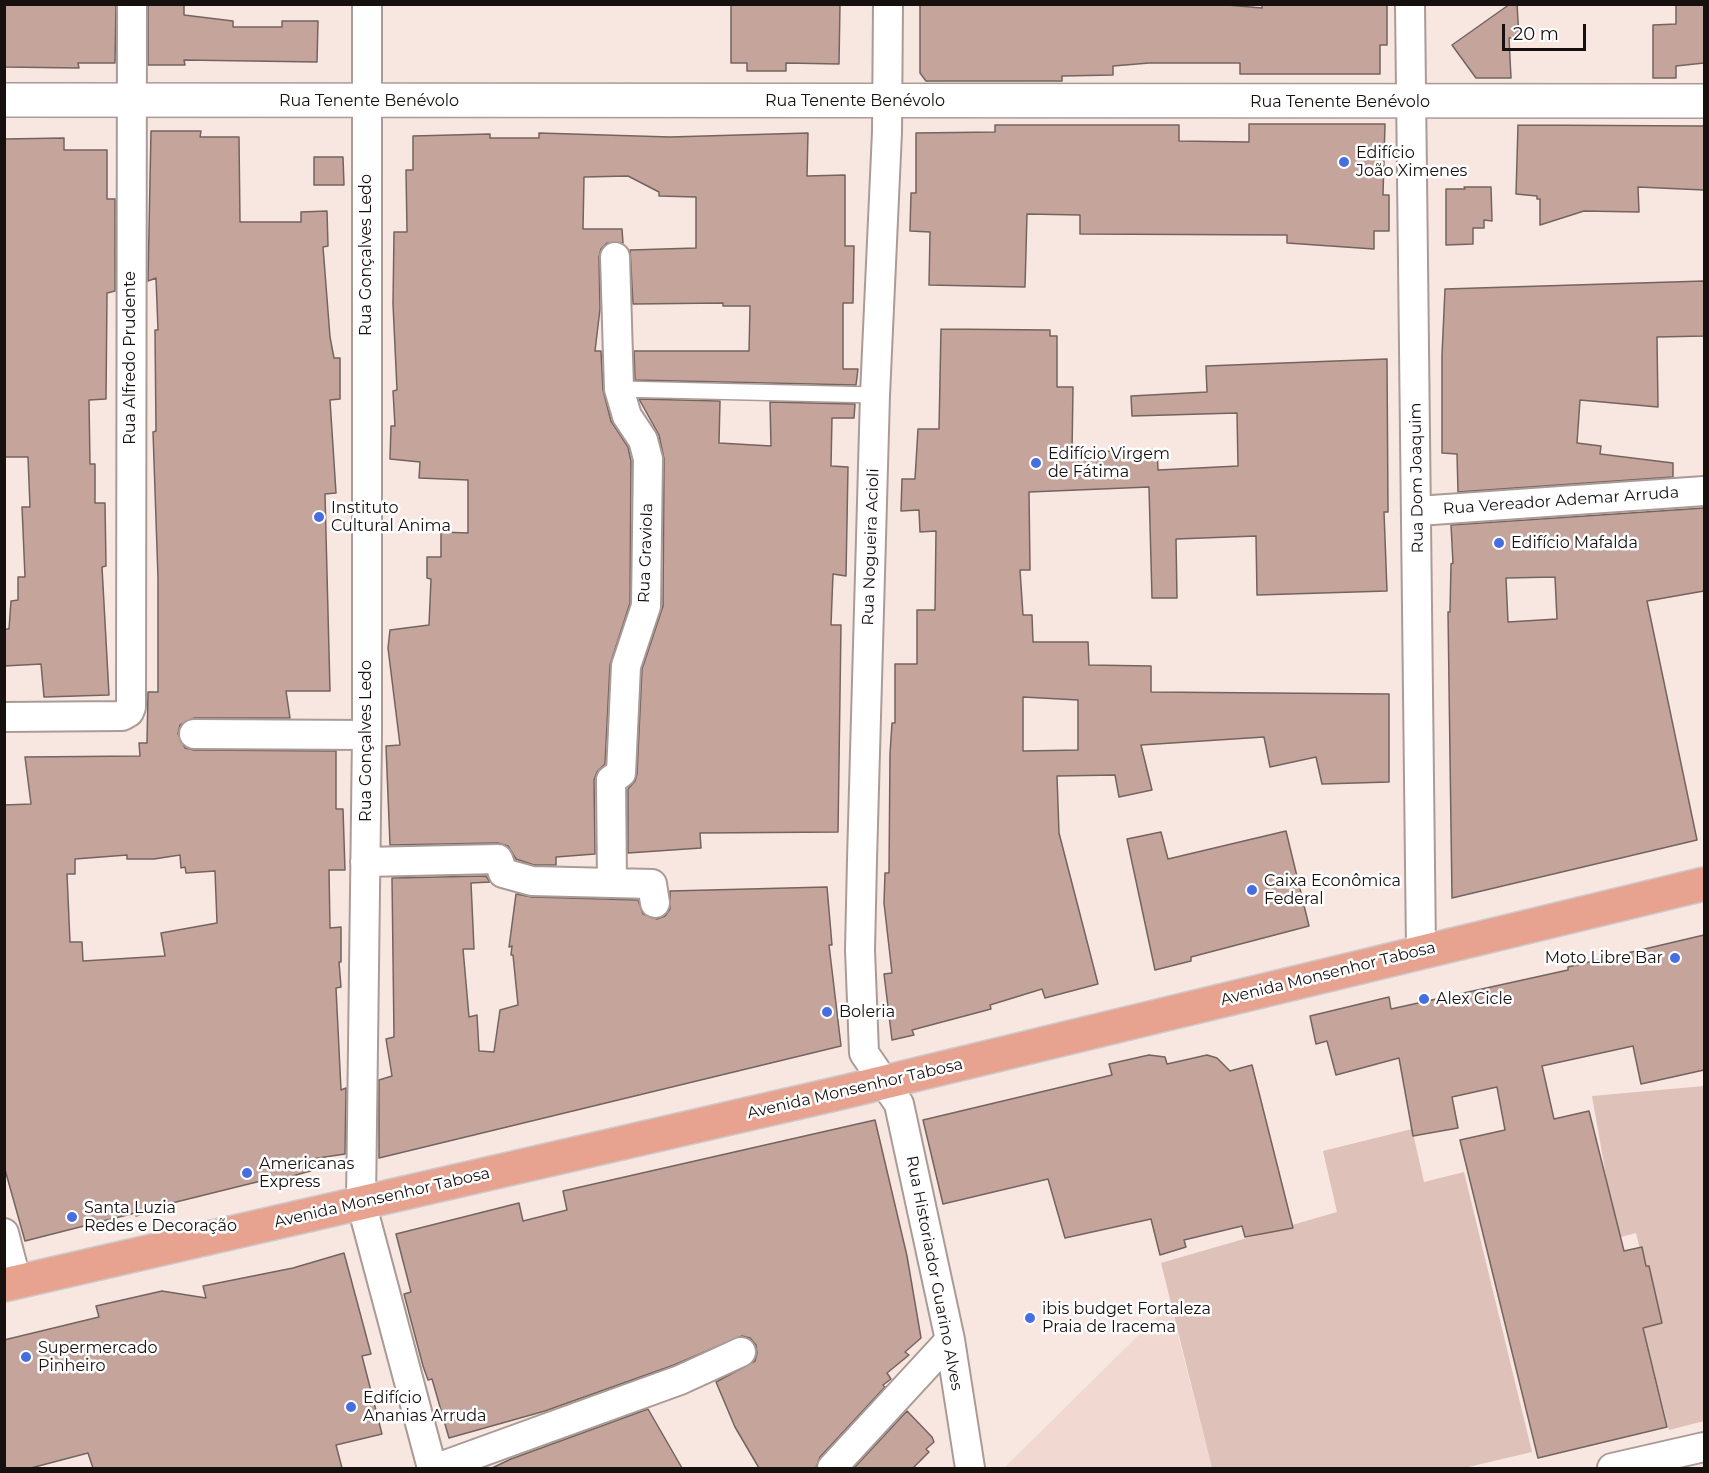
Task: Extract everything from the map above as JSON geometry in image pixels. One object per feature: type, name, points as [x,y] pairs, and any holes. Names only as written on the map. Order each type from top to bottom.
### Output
[{"type":"main road","name":"Avenida Monsenhor Tabosa","points":[[11,1284],[884,1082],[1704,884]]},
{"type":"street","name":"Rua Alfredo Prudente","points":[[4,717],[122,716],[129,712],[132,4]]},
{"type":"street","name":"Rua Gonçalves Ledo","points":[[368,4],[366,101],[367,735],[361,1202],[432,1468]]},
{"type":"street","name":"Rua Nogueira Acioli","points":[[884,1082],[864,1053],[860,950],[875,394],[888,100],[888,4]]},
{"type":"street","name":"Rua Dom Joaquim","points":[[1410,4],[1418,511],[1421,951]]},
{"type":"street","name":"Rua Tenente Benévolo","points":[[4,100],[1704,101]]},
{"type":"street","name":"Rua Graviola","points":[[612,882],[611,780],[621,773],[626,666],[646,606],[648,459],[643,440],[627,416],[619,389],[615,257]]},
{"type":"street","name":"Rua Vereador Ademar Arruda","points":[[1418,511],[1704,491]]},
{"type":"street","points":[[194,734],[367,735]]},
{"type":"street","points":[[365,862],[498,859],[503,873],[532,881],[652,884],[655,903]]},
{"type":"street","name":"Rua Historiador Guarino Alves","points":[[884,1082],[899,1104],[950,1340],[970,1468]]},
{"type":"street","points":[[4,1233],[11,1284]]},
{"type":"street","points":[[832,1468],[950,1340]]},
{"type":"street","points":[[437,1468],[680,1380],[741,1352]]},
{"type":"street","points":[[1612,1468],[1704,1446]]},
{"type":"lane","points":[[619,389],[875,394]]},
{"type":"shaded area","points":[[1704,1086],[1704,1421],[1669,1430],[1643,1327],[1658,1323],[1636,1233],[1617,1238],[1592,1096]]},
{"type":"shaded area","points":[[1412,1129],[1424,1182],[1464,1172],[1532,1452],[1464,1468],[1212,1468],[1161,1263],[1337,1212],[1323,1151]]},
{"type":"shaded area","points":[[1170,1304],[1212,1468],[1004,1468]]},
{"type":"building","points":[[4,4],[116,4],[115,63],[78,63],[79,68],[4,67]]},
{"type":"building","points":[[148,4],[184,4],[184,15],[233,21],[233,27],[282,27],[282,21],[318,21],[317,62],[184,60],[185,65],[148,65]]},
{"type":"building","points":[[731,4],[840,4],[839,64],[786,63],[786,71],[747,71],[747,63],[731,63]]},
{"type":"building","points":[[920,4],[1216,4],[1262,8],[1262,4],[1387,4],[1387,45],[1380,45],[1380,74],[1240,74],[1240,63],[1149,63],[1113,66],[1113,75],[1062,76],[1062,81],[926,81],[920,73]]},
{"type":"building","points":[[1510,4],[1517,4],[1519,37],[1509,38],[1511,78],[1476,78],[1452,45]]},
{"type":"building","points":[[1676,4],[1704,4],[1704,63],[1676,66],[1676,78],[1653,78],[1653,25],[1676,24]]},
{"type":"building","points":[[1249,124],[1385,124],[1383,195],[1389,195],[1389,231],[1374,231],[1374,249],[1287,243],[1287,235],[1080,234],[1080,215],[1027,214],[1025,287],[929,285],[930,232],[910,231],[911,193],[916,193],[916,133],[995,132],[995,125],[1179,125],[1179,141],[1249,142]]},
{"type":"building","points":[[1518,125],[1704,126],[1704,190],[1638,187],[1639,212],[1584,211],[1540,225],[1540,199],[1537,199],[1537,196],[1516,194]]},
{"type":"building","points":[[151,131],[201,131],[200,137],[239,137],[240,222],[301,222],[301,212],[327,211],[328,246],[323,247],[330,337],[334,358],[340,358],[340,399],[330,400],[336,493],[325,494],[330,691],[286,691],[290,718],[194,718],[180,725],[178,734],[185,748],[194,750],[336,751],[336,809],[343,809],[345,870],[329,870],[330,928],[341,927],[341,962],[339,962],[341,987],[336,988],[341,1090],[346,1088],[345,1154],[312,1159],[314,1170],[278,1180],[277,1177],[168,1204],[169,1207],[136,1216],[135,1213],[25,1241],[4,1166],[4,805],[31,804],[25,757],[140,756],[139,743],[147,743],[148,692],[158,692],[158,578],[153,432],[156,431],[155,330],[158,330],[156,278],[148,281]],"holes":[[[127,855],[127,859],[154,859],[180,855],[181,868],[185,867],[186,873],[215,871],[217,923],[161,933],[165,956],[83,961],[82,942],[70,942],[67,874],[75,874],[75,859]]]},
{"type":"building","points":[[539,133],[670,137],[808,133],[807,176],[845,175],[845,246],[854,246],[853,303],[843,303],[843,369],[858,369],[856,385],[635,380],[634,351],[749,351],[750,306],[723,306],[723,303],[633,304],[630,250],[696,248],[696,197],[659,196],[659,192],[628,176],[584,177],[583,229],[622,229],[623,243],[607,243],[601,249],[599,257],[600,309],[595,351],[601,351],[603,390],[611,421],[628,447],[631,461],[630,603],[610,665],[605,764],[597,772],[594,780],[595,854],[556,857],[556,865],[534,865],[516,859],[508,846],[498,843],[390,845],[386,746],[400,745],[388,648],[390,630],[429,625],[431,579],[427,578],[427,557],[441,557],[441,532],[468,533],[468,480],[419,478],[420,462],[390,459],[391,426],[395,426],[393,391],[397,390],[393,304],[394,232],[407,232],[406,170],[413,170],[413,136],[490,134],[490,138],[539,138]]},
{"type":"building","points":[[64,138],[64,150],[107,150],[107,199],[115,199],[115,291],[107,293],[106,399],[89,400],[90,464],[95,464],[95,503],[105,503],[106,566],[102,567],[109,695],[44,697],[41,664],[4,666],[4,629],[9,629],[11,601],[18,600],[18,577],[25,577],[22,507],[30,507],[28,457],[4,457],[4,139]]},
{"type":"building","points":[[314,157],[343,157],[344,185],[314,185]]},
{"type":"building","points":[[1464,187],[1491,187],[1492,221],[1484,220],[1484,228],[1473,228],[1473,244],[1446,245],[1446,189],[1465,189]]},
{"type":"building","points":[[1704,281],[1704,336],[1657,337],[1658,407],[1580,400],[1577,443],[1601,446],[1600,454],[1673,463],[1673,477],[1458,492],[1457,454],[1442,453],[1445,289]]},
{"type":"building","points":[[941,329],[1050,330],[1050,336],[1057,336],[1057,387],[1073,387],[1072,453],[1157,449],[1158,470],[1238,466],[1237,413],[1132,416],[1131,396],[1207,392],[1206,366],[1387,359],[1388,512],[1384,512],[1387,591],[1257,595],[1256,536],[1176,539],[1177,598],[1152,598],[1149,487],[1029,492],[1030,570],[1020,570],[1023,615],[1032,615],[1033,642],[1088,642],[1089,665],[1151,666],[1151,692],[1389,694],[1389,782],[1322,784],[1316,757],[1270,767],[1264,737],[1141,745],[1152,790],[1119,797],[1115,775],[1057,776],[1059,833],[1098,984],[1045,998],[1042,989],[990,1005],[991,1009],[912,1030],[914,1035],[892,1040],[884,974],[892,973],[884,903],[885,873],[889,873],[890,754],[892,723],[895,723],[895,664],[917,664],[917,610],[935,610],[936,531],[920,532],[919,510],[901,511],[902,479],[915,479],[918,429],[939,429]],"holes":[[[1023,697],[1078,700],[1078,750],[1023,751]]]},
{"type":"building","points":[[639,399],[720,401],[719,443],[771,446],[770,402],[855,404],[854,418],[832,418],[831,466],[848,467],[846,576],[833,574],[831,625],[841,625],[838,832],[700,833],[701,848],[628,853],[628,789],[635,781],[637,774],[642,669],[663,606],[664,459],[659,435]]},
{"type":"building","points":[[1704,508],[1704,591],[1647,601],[1697,840],[1452,898],[1448,612],[1450,612],[1451,564],[1453,563],[1451,525]],"holes":[[[1555,577],[1557,619],[1508,622],[1506,578]]]},
{"type":"building","points":[[1286,831],[1309,926],[1191,957],[1191,961],[1155,970],[1127,839],[1161,832],[1168,859]]},
{"type":"building","points":[[486,876],[490,882],[471,883],[474,949],[463,949],[469,1017],[477,1015],[479,1051],[494,1052],[500,1010],[518,1005],[513,955],[511,955],[512,946],[509,947],[516,894],[532,897],[638,900],[643,914],[657,919],[665,916],[670,909],[670,891],[827,887],[832,945],[829,945],[841,1046],[379,1158],[379,1080],[392,1076],[386,1039],[394,1037],[392,878]]},
{"type":"building","points":[[1704,935],[1704,1070],[1641,1084],[1633,1046],[1542,1066],[1554,1119],[1589,1111],[1624,1251],[1642,1247],[1646,1266],[1649,1266],[1662,1323],[1643,1328],[1667,1427],[1538,1458],[1460,1140],[1505,1130],[1497,1087],[1452,1097],[1458,1128],[1413,1136],[1399,1058],[1336,1075],[1327,1041],[1316,1044],[1310,1016],[1389,997],[1391,1009],[1568,970],[1568,967]]},
{"type":"building","points":[[1149,1055],[1165,1057],[1167,1064],[1207,1055],[1217,1058],[1230,1071],[1252,1065],[1293,1228],[1245,1237],[1242,1226],[1184,1240],[1186,1247],[1160,1255],[1151,1219],[1065,1238],[1048,1179],[943,1204],[923,1120],[1112,1075],[1109,1064]]},
{"type":"building","points":[[875,1120],[907,1256],[921,1338],[905,1352],[909,1355],[887,1373],[891,1379],[883,1385],[885,1387],[820,1457],[816,1468],[759,1468],[735,1427],[716,1382],[755,1361],[756,1345],[750,1338],[742,1336],[674,1365],[545,1411],[449,1438],[432,1379],[428,1380],[423,1366],[404,1294],[411,1292],[396,1234],[519,1203],[523,1221],[567,1210],[563,1191]]},
{"type":"building","points":[[344,1253],[371,1354],[362,1356],[382,1434],[336,1445],[342,1468],[93,1468],[88,1453],[31,1468],[4,1468],[4,1340],[99,1317],[96,1306],[162,1291],[206,1298],[203,1286],[293,1268]]},
{"type":"building","points":[[648,1409],[682,1468],[492,1468],[511,1459]]},
{"type":"building","points":[[907,1411],[932,1437],[934,1442],[926,1449],[929,1452],[913,1468],[854,1468]]},
{"type":"place","name":"Edifício João Ximenes","points":[[1344,162]]},
{"type":"place","name":"Edifício Virgem de Fátima","points":[[1036,463]]},
{"type":"place","name":"Instituto Cultural Anima","points":[[319,517]]},
{"type":"place","name":"Edifício Mafalda","points":[[1499,543]]},
{"type":"place","name":"Caixa Econômica Federal","points":[[1252,890]]},
{"type":"place","name":"Moto Libre Bar","points":[[1675,958]]},
{"type":"place","name":"Alex Cicle","points":[[1424,999]]},
{"type":"place","name":"Boleria","points":[[827,1012]]},
{"type":"place","name":"Americanas Express","points":[[247,1173]]},
{"type":"place","name":"Santa Luzia Redes e Decoração","points":[[72,1217]]},
{"type":"place","name":"ibis budget Fortaleza Praia de Iracema","points":[[1030,1318]]},
{"type":"place","name":"Supermercado Pinheiro","points":[[26,1357]]},
{"type":"place","name":"Edifício Ananias Arruda","points":[[351,1407]]}]
